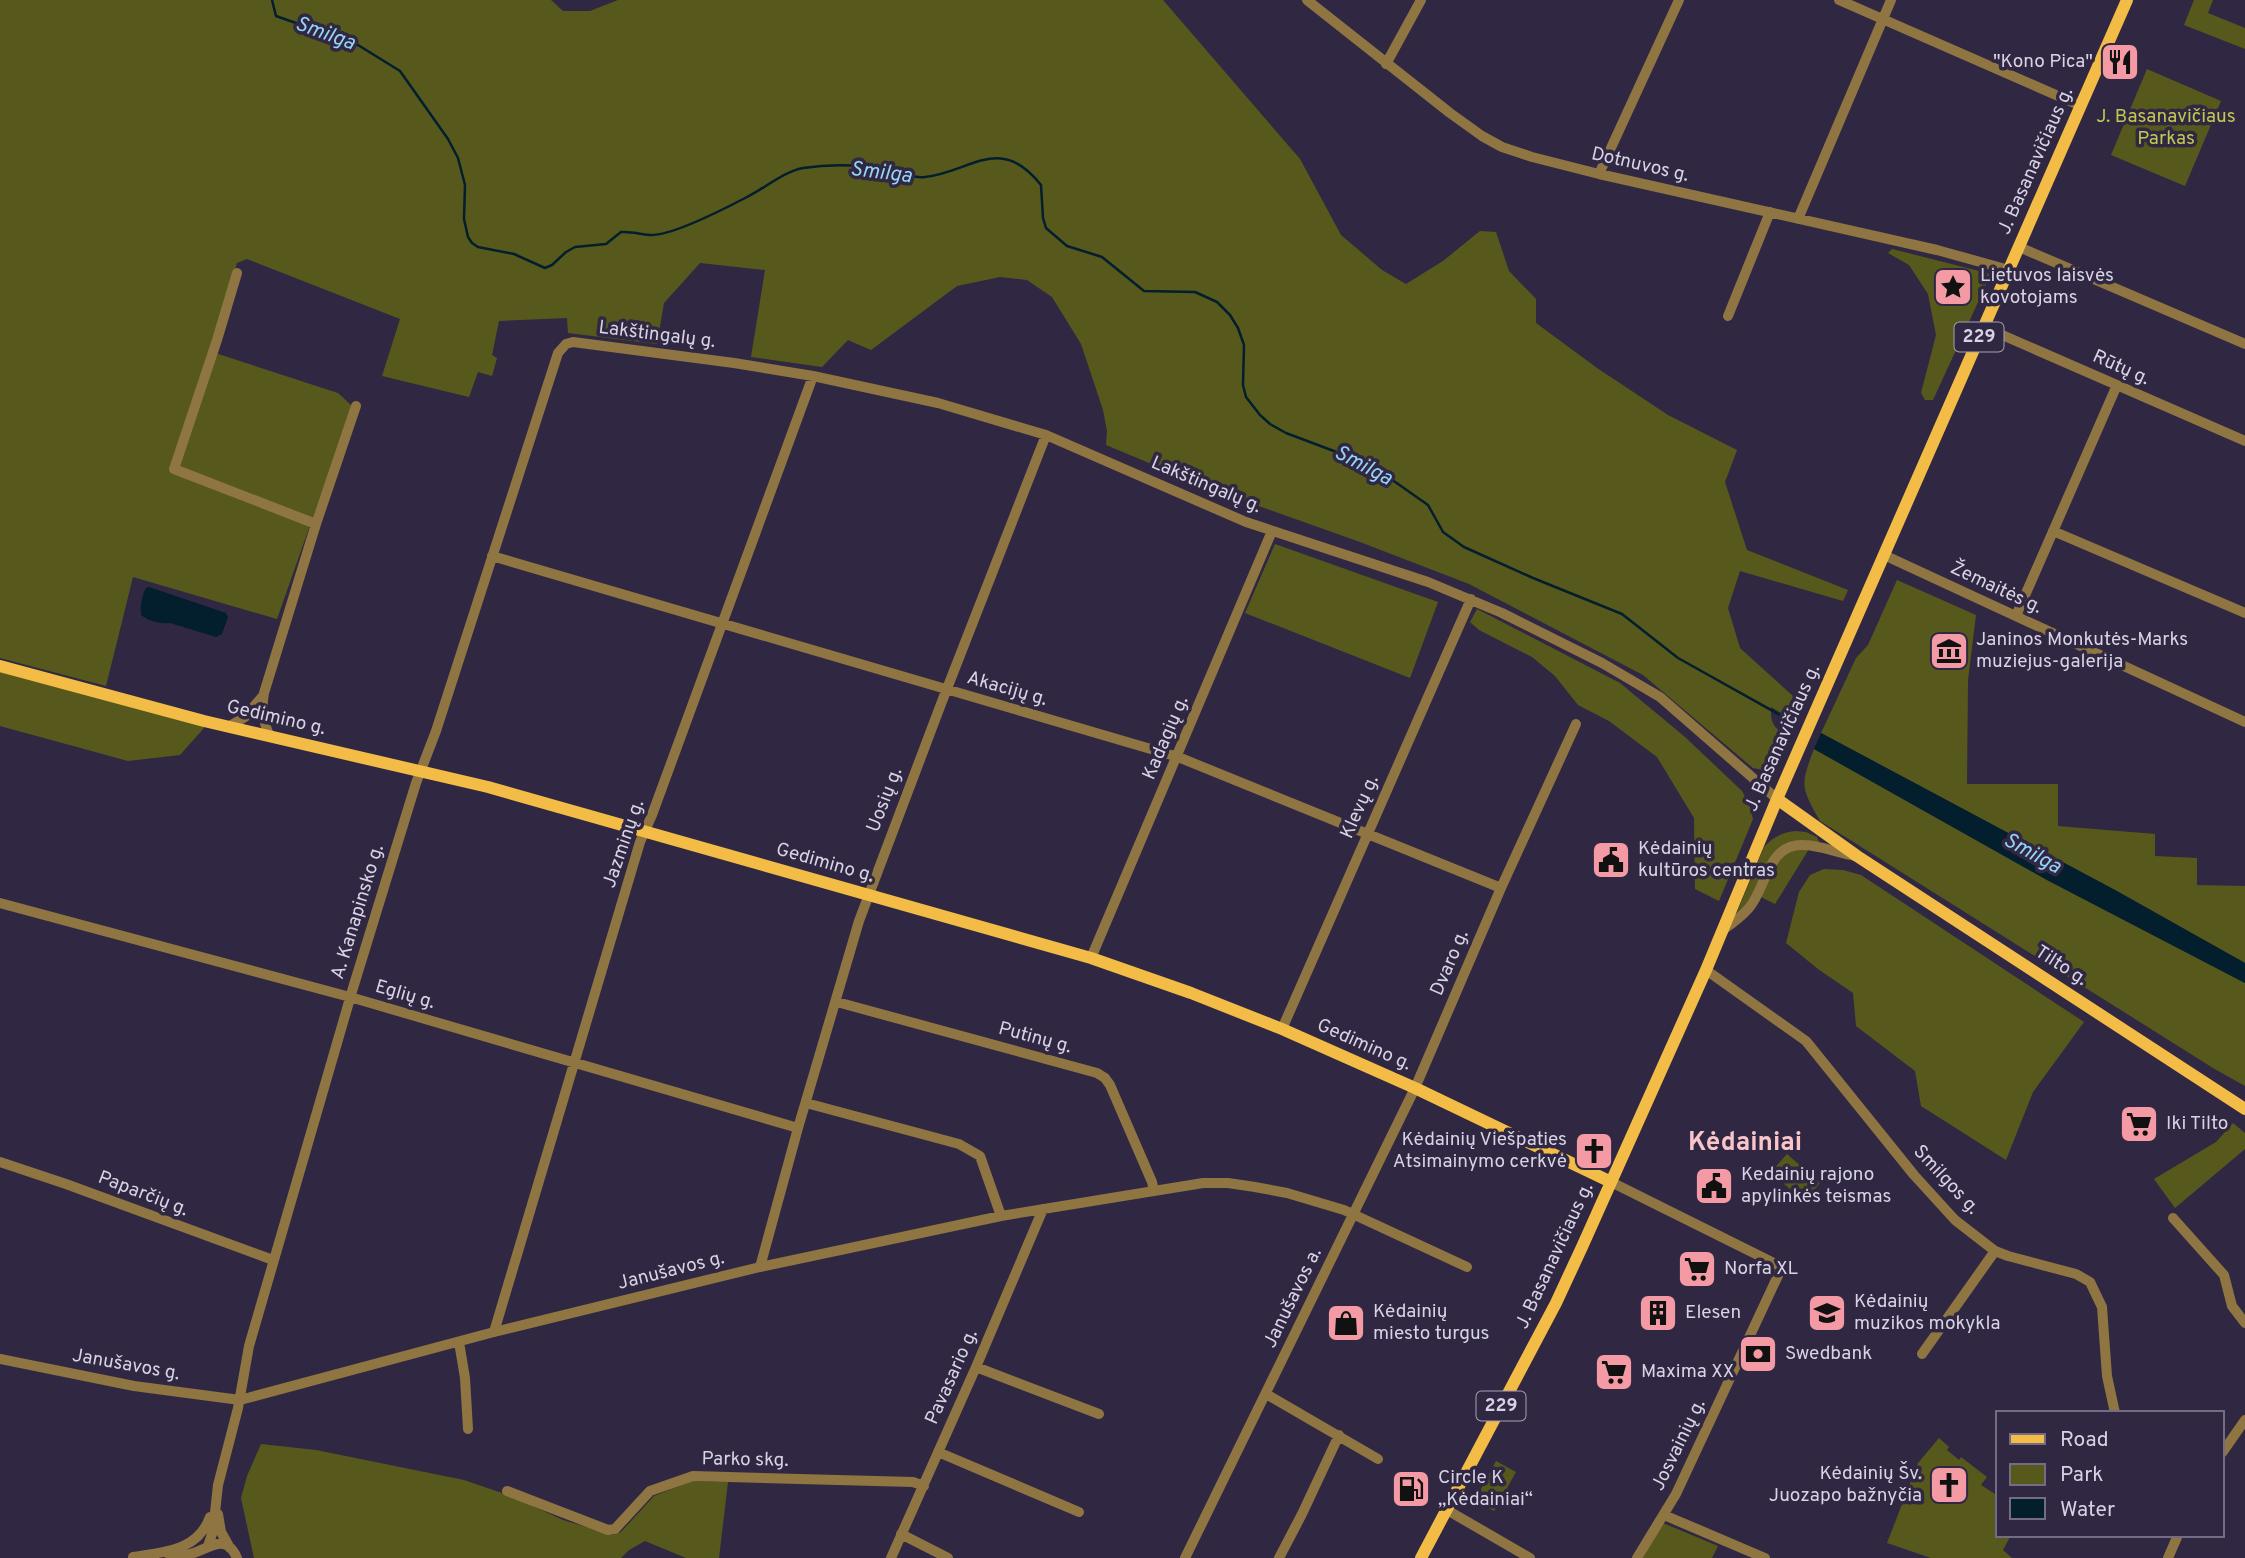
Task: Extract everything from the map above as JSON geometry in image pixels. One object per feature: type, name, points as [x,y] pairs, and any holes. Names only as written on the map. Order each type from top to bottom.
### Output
[{"type":"main road","name":"J. Basanavičiaus g.","points":[[1421,1558],[1556,1303],[1611,1182],[1706,970],[1777,799],[2127,0]]},
{"type":"main road","name":"Gedimino g.","points":[[0,666],[228,727],[488,787],[1091,958],[1282,1029],[1415,1088],[1611,1182]]},
{"type":"main road","name":"Tilto g.","points":[[1777,799],[1857,856],[2245,1108]]},
{"type":"street","name":"Dotnuvos g.","points":[[1307,0],[1472,129],[1502,147],[1599,174],[1937,250],[2009,270]]},
{"type":"street","points":[[1386,64],[1421,0]]},
{"type":"street","points":[[1599,174],[1679,0]]},
{"type":"street","points":[[1839,0],[2081,106]]},
{"type":"street","points":[[1798,219],[1891,0]]},
{"type":"street","points":[[1728,316],[1770,212]]},
{"type":"street","points":[[2019,247],[2245,344]]},
{"type":"street","points":[[237,273],[173,469],[316,524]]},
{"type":"street","name":"Rūtų g.","points":[[1984,327],[2245,441]]},
{"type":"street","name":"Lakštingalų g.","points":[[566,344],[573,342],[683,356],[813,376],[938,403],[1046,435],[1220,511],[1471,599],[1602,663],[1652,692],[1695,726],[1777,799]]},
{"type":"street","name":"A. Kanapinsko g.","points":[[215,1500],[240,1399],[249,1346],[350,997],[416,783],[558,353],[566,344]]},
{"type":"street","name":"Jazminų g.","points":[[494,1332],[644,831],[813,376]]},
{"type":"street","points":[[2016,616],[2116,385]]},
{"type":"street","points":[[270,737],[263,722],[264,693],[356,406]]},
{"type":"street","name":"Uosių g.","points":[[760,1268],[798,1128],[868,895],[1046,435]]},
{"type":"street","name":"Kadagių g.","points":[[1091,958],[1272,531]]},
{"type":"street","points":[[2053,531],[2245,613]]},
{"type":"street","name":"Žemaitės g.","points":[[1884,555],[2245,722]]},
{"type":"street","name":"Akacijų g.","points":[[492,556],[1178,757],[1501,888]]},
{"type":"street","name":"Klevų g.","points":[[1282,1029],[1471,599]]},
{"type":"street","points":[[228,727],[245,717],[264,693]]},
{"type":"street","name":"Dvaro g.","points":[[1353,1214],[1415,1088],[1501,888],[1576,724]]},
{"type":"street","name":"Tilto g.","points":[[1723,929],[1749,908],[1772,860],[1787,848],[1805,845],[1857,856]]},
{"type":"street","name":"Eglių g.","points":[[0,903],[350,997],[798,1128]]},
{"type":"street","name":"Smilgos g.","points":[[1706,970],[1806,1041],[1941,1207],[1955,1220],[1996,1251],[2076,1274],[2090,1282],[2102,1307],[2107,1376],[2115,1411]]},
{"type":"street","name":"Putinų g.","points":[[837,1002],[1097,1073],[1105,1078],[1110,1086],[1154,1191]]},
{"type":"street","points":[[806,1104],[959,1144],[981,1156],[1001,1216]]},
{"type":"street","name":"Paparčių g.","points":[[0,1162],[273,1260]]},
{"type":"street","name":"Josvainių g.","points":[[1611,1182],[1782,1267],[1682,1483],[1637,1558]]},
{"type":"street","name":"Janušavos g.","points":[[0,1359],[134,1386],[240,1399],[494,1332],[760,1268],[1043,1209],[1203,1183],[1228,1183],[1287,1194],[1353,1214]]},
{"type":"street","name":"Pavasario g.","points":[[891,1558],[1043,1209]]},
{"type":"street","points":[[1353,1214],[1467,1267]]},
{"type":"street","name":"Janušavos a.","points":[[1185,1558],[1353,1214]]},
{"type":"street","points":[[2173,1218],[2224,1275],[2232,1306],[2245,1324]]},
{"type":"street","points":[[1922,1354],[1996,1251]]},
{"type":"street","points":[[459,1342],[465,1378],[468,1429]]},
{"type":"street","points":[[976,1367],[1099,1414]]},
{"type":"street","points":[[1266,1394],[1378,1459]]},
{"type":"street","points":[[2224,1450],[2245,1420]]},
{"type":"street","points":[[1279,1558],[1339,1435]]},
{"type":"street","points":[[938,1452],[1079,1511]]},
{"type":"street","name":"Parko skg.","points":[[507,1491],[608,1530],[615,1529],[650,1491],[693,1476],[913,1482],[924,1486]]},
{"type":"street","points":[[215,1500],[221,1532],[237,1558]]},
{"type":"street","points":[[202,1551],[213,1531],[215,1500]]},
{"type":"street","points":[[156,1555],[183,1546],[202,1535],[215,1500]]},
{"type":"street","points":[[1447,1510],[1530,1558]]},
{"type":"street","points":[[1664,1515],[1765,1558]]},
{"type":"street","points":[[901,1534],[948,1558]]},
{"type":"street","points":[[2168,1558],[2177,1537]]},
{"type":"street","points":[[132,1558],[184,1555],[220,1544],[230,1548]]},
{"type":"green space","points":[[0,0],[551,0],[563,11],[590,11],[618,0],[1163,0],[1300,159],[1341,235],[1382,270],[1406,284],[1443,261],[1480,231],[1496,232],[1509,271],[1536,299],[1536,323],[1668,415],[1737,450],[1725,482],[1747,550],[1848,590],[1843,601],[1740,571],[1728,608],[1740,648],[1804,706],[1797,722],[1771,707],[1774,726],[1790,738],[1776,766],[1768,771],[1753,768],[1643,675],[1469,584],[1214,490],[1106,445],[1107,431],[1103,410],[1081,344],[1052,297],[1027,280],[1000,277],[957,286],[871,350],[848,340],[822,367],[751,357],[765,270],[700,263],[664,303],[657,344],[568,333],[567,318],[499,321],[492,355],[497,358],[492,376],[478,372],[469,397],[382,376],[400,319],[247,259],[237,263],[209,351],[338,393],[352,406],[277,619],[133,577],[106,686],[0,658]]},
{"type":"green space","points":[[2194,0],[2213,0],[2208,13],[2245,28],[2245,49],[2184,25]]},
{"type":"green space","name":"J. Basanavičiaus Parkas","points":[[2147,69],[2221,101],[2185,186],[2111,155]]},
{"type":"green space","points":[[1892,249],[1991,274],[1933,400],[1925,400],[1921,393],[1936,335],[1928,294],[1909,265],[1888,253]]},
{"type":"green space","points":[[1275,544],[1438,602],[1410,678],[1245,613]]},
{"type":"green space","points":[[1897,580],[1976,615],[1968,680],[1967,784],[2058,784],[2058,826],[2155,834],[2155,856],[2197,858],[2197,885],[2245,886],[2245,963],[2115,890],[1821,733],[1856,658],[1868,645]]},
{"type":"green space","points":[[1477,609],[1620,683],[1685,737],[1742,791],[1753,819],[1719,901],[1695,889],[1694,818],[1657,757],[1609,721],[1578,705],[1555,676],[1532,657],[1479,630],[1470,622]]},
{"type":"green space","points":[[0,666],[204,721],[204,728],[180,755],[128,761],[0,726]]},
{"type":"green space","points":[[1814,749],[2047,880],[2245,983],[2245,1086],[1820,821],[1809,801],[1805,786],[1806,771]]},
{"type":"green space","points":[[1795,831],[1817,837],[1819,842],[1809,849],[1775,904],[1759,896],[1735,917],[1764,847],[1778,836]]},
{"type":"green space","points":[[1824,869],[1861,875],[2084,1022],[2033,1092],[2006,1160],[1921,1106],[1915,1071],[1856,1026],[1853,993],[1786,943],[1799,892],[1810,875]]},
{"type":"green space","points":[[2233,1123],[2245,1133],[2245,1149],[2175,1208],[2154,1179],[2216,1142]]},
{"type":"green space","points":[[1787,1154],[1820,1183],[1804,1202],[1771,1172]]},
{"type":"green space","points":[[1939,1438],[1949,1447],[1947,1450],[1959,1460],[1961,1457],[1987,1477],[1981,1485],[1996,1495],[1996,1537],[2010,1537],[2003,1550],[2012,1558],[1931,1558],[1887,1543],[1918,1463]]},
{"type":"green space","points":[[261,1444],[316,1450],[464,1480],[511,1496],[563,1520],[613,1535],[621,1532],[654,1496],[692,1481],[728,1482],[719,1558],[686,1558],[645,1541],[621,1558],[254,1558],[241,1498]]},
{"type":"green space","points":[[1496,1461],[1516,1472],[1494,1511],[1478,1502],[1478,1494]]},
{"type":"green space","points":[[1663,1523],[1718,1546],[1712,1558],[1643,1558]]},
{"type":"water","points":[[149,587],[226,613],[228,617],[222,634],[216,637],[170,623],[154,622],[144,617],[141,615],[143,594]]},
{"type":"water","points":[[1821,733],[2115,890],[2245,963],[2245,983],[2047,880],[1814,749]]},
{"type":"waterway","name":"Smilga","points":[[272,0],[276,16],[358,45],[400,71],[448,139],[458,158],[465,185],[464,219],[472,243],[478,247],[514,254],[545,268],[575,247],[606,244],[621,232],[653,235],[687,225],[738,202],[788,173],[803,168],[857,166],[920,177],[942,174],[985,160],[998,158],[1012,161],[1041,185],[1046,228],[1067,246],[1102,257],[1144,291],[1195,292],[1217,302],[1230,315],[1244,345],[1243,385],[1246,397],[1270,424],[1286,433],[1371,465],[1428,505],[1443,532],[1464,547],[1622,614],[1678,658],[1796,724]]},
{"type":"place","name":"\"Kono Pica\"","points":[[2120,62]]},
{"type":"place","name":"Lietuvos laisvės kovotojams","points":[[1953,287]]},
{"type":"place","name":"Janinos Monkutės-Marks muziejus-galerija","points":[[1949,651]]},
{"type":"place","name":"Kėdainių kultūros centras","points":[[1611,860]]},
{"type":"place","name":"Iki Tilto","points":[[2139,1124]]},
{"type":"place","name":"Kėdainių Viešpaties Atsimainymo cerkvė","points":[[1594,1151]]},
{"type":"place","name":"Kedainių rajono apylinkės teismas","points":[[1714,1186]]},
{"type":"place","name":"Norfa XL","points":[[1697,1269]]},
{"type":"place","name":"Elesen","points":[[1658,1313]]},
{"type":"place","name":"Kėdainių muzikos mokykla","points":[[1827,1313]]},
{"type":"place","name":"Kėdainių miesto turgus","points":[[1346,1323]]},
{"type":"place","name":"Swedbank","points":[[1758,1354]]},
{"type":"place","name":"Maxima XX","points":[[1614,1372]]},
{"type":"place","name":"Kėdainių Šv. Juozapo bažnyčia","points":[[1949,1485]]},
{"type":"place","name":"Circle K „Kėdainiai“","points":[[1411,1489]]},
{"type":"district","name":"Kėdainiai","points":[[1745,1143]]}]
